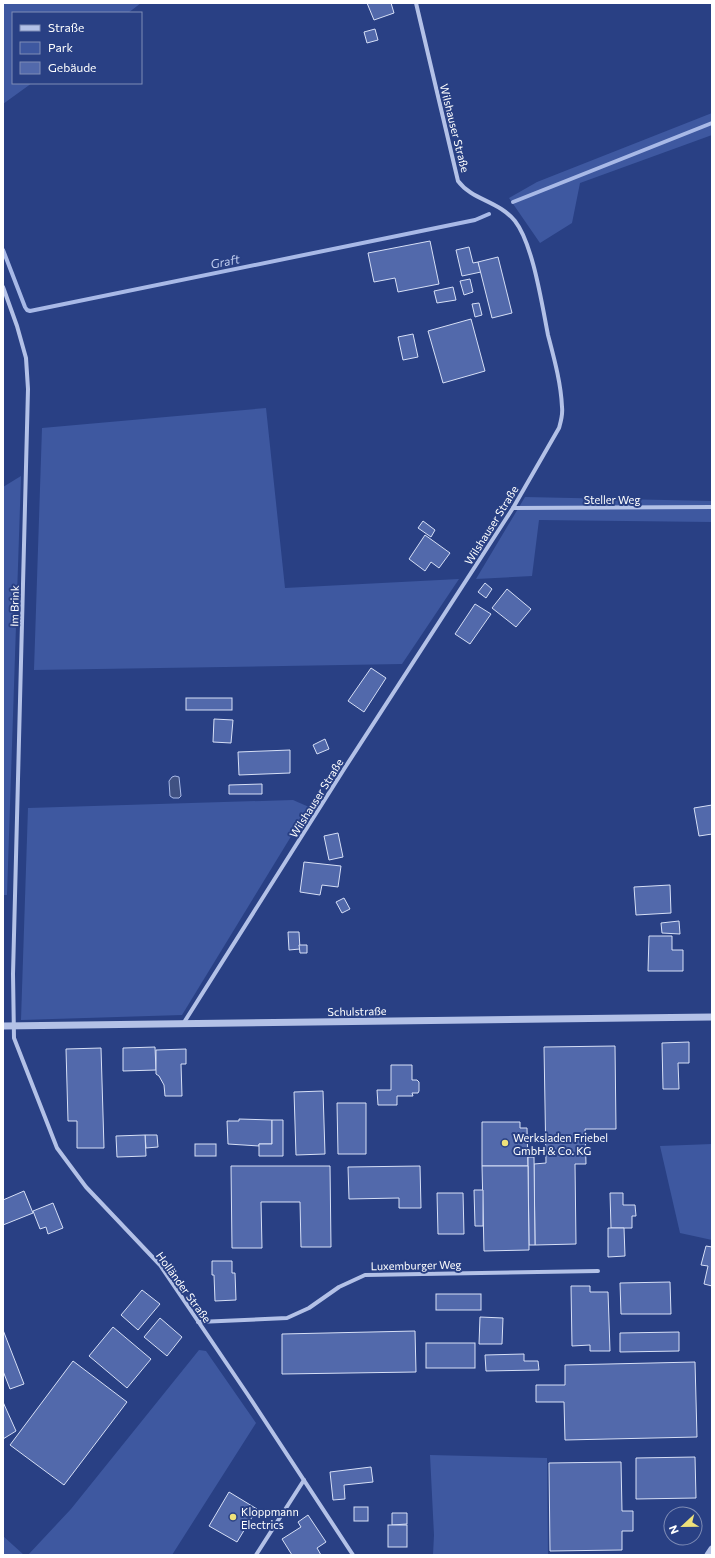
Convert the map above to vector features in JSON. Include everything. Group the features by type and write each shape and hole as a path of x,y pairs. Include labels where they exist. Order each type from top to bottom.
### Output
{"street":[{"name":"Wilshauser Straße","path":"183,1024 346,766 513,508 562,421 562,407 556,367 537,282 526,244 516,222 504,210 465,189 458,181 416,3"},
{"name":"Im Brink","path":"3,287 17,326 26,358 28,389 13,974 14,1026"},
{"name":"Steller Weg","path":"513,508 712,507"},
{"name":"Schulstraße","path":"3,1026 712,1017"},
{"name":"Holländer Straße","path":"14,1026 14,1038 57,1148 86,1187 160,1265 248,1394 353,1555"},
{"name":"Luxemburger Weg","path":"198,1322 287,1318 309,1308 339,1287 365,1275 598,1271"},
{"path":"256,1555 304,1480"},
{"path":"708,1555 712,1549"}],"green space":[{"path":"3,3 141,3 129,12 12,12 12,84 31,84 3,104"},
{"path":"712,113 712,135 580,183 572,223 540,243 509,198 537,182"},
{"path":"266,408 285,588 459,579 402,664 34,670 42,428"},
{"path":"21,476 7,895 3,895 3,487"},
{"path":"525,497 712,501 712,522 539,520 532,576 476,579"},
{"path":"293,800 309,807 182,1015 21,1020 28,808"},
{"path":"712,1144 712,1240 680,1233 660,1146"},
{"path":"199,1350 206,1351 256,1423 172,1555 28,1555 71,1509"},
{"path":"430,1455 547,1458 548,1555 433,1555 434,1535"},
{"path":"3,1536 24,1555 3,1555"}],"shaded area":[{"path":"175,776 179,777 181,796 179,798 173,798 170,796 169,781"}],"building":[{"path":"367,3 391,3 394,13 374,20"},
{"path":"375,29 378,40 367,43 364,32"},
{"path":"430,241 439,284 398,292 395,278 374,282 368,253"},
{"path":"469,247 473,263 478,262 481,272 462,276 456,250"},
{"path":"498,257 512,313 492,318 478,262"},
{"path":"470,279 473,292 464,295 460,281"},
{"path":"453,287 456,300 437,303 434,291"},
{"path":"479,303 482,315 475,317 472,304"},
{"path":"471,319 485,371 443,383 428,331"},
{"path":"413,334 418,357 403,360 398,337"},
{"path":"423,521 435,530 431,537 418,528"},
{"path":"425,535 450,553 439,568 431,562 425,571 409,559"},
{"path":"485,583 492,589 486,598 478,592"},
{"path":"507,589 531,609 516,627 492,608"},
{"path":"475,604 491,614 470,644 455,634"},
{"path":"371,668 386,678 364,712 348,701"},
{"path":"186,698 232,698 232,710 186,710"},
{"path":"214,719 233,720 231,743 213,742"},
{"path":"325,739 329,749 317,754 313,745"},
{"path":"290,750 290,773 239,775 238,752"},
{"path":"262,784 262,794 229,794 229,785"},
{"path":"712,805 712,834 699,836 694,808"},
{"path":"338,833 343,857 329,860 324,836"},
{"path":"304,862 341,866 338,887 322,885 320,895 300,892"},
{"path":"670,885 671,913 636,915 634,887"},
{"path":"344,898 350,909 342,913 336,902"},
{"path":"679,921 680,934 662,933 661,923"},
{"path":"288,932 299,932 300,949 289,950"},
{"path":"649,936 672,936 672,950 683,950 683,971 648,971"},
{"path":"299,945 307,945 307,953 300,953"},
{"path":"689,1042 689,1063 678,1063 679,1089 663,1089 662,1043"},
{"path":"615,1046 616,1129 585,1129 586,1164 575,1164 576,1244 535,1245 534,1164 546,1163 544,1047"},
{"path":"155,1047 156,1070 123,1071 123,1048"},
{"path":"101,1048 104,1148 77,1148 77,1121 68,1121 66,1049"},
{"path":"186,1049 186,1064 181,1064 182,1096 165,1096 164,1085 159,1076 156,1074 156,1050"},
{"path":"391,1065 412,1065 412,1080 417,1080 419,1082 419,1091 418,1093 412,1093 413,1096 397,1096 397,1105 378,1105 377,1090 391,1090"},
{"path":"323,1091 325,1154 296,1155 294,1092"},
{"path":"337,1103 366,1103 366,1154 338,1154"},
{"path":"239,1119 272,1120 272,1144 259,1144 259,1146 228,1144 227,1121 239,1121"},
{"path":"272,1120 283,1120 283,1156 259,1156 259,1144 272,1144"},
{"name":"Werksladen Friebel GmbH & Co. KG","path":"482,1122 520,1122 520,1128 527,1128 528,1166 482,1166"},
{"path":"145,1135 157,1135 158,1147 146,1148"},
{"path":"145,1135 146,1156 117,1157 116,1136"},
{"path":"195,1144 216,1144 216,1156 195,1156"},
{"path":"528,1157 534,1157 535,1245 529,1245"},
{"path":"231,1166 330,1166 331,1247 301,1247 300,1202 261,1202 262,1248 232,1248"},
{"path":"420,1166 421,1208 399,1208 399,1198 349,1199 348,1167"},
{"path":"482,1166 528,1166 529,1250 484,1251"},
{"path":"474,1190 483,1190 483,1226 475,1226"},
{"path":"24,1191 33,1213 3,1225 3,1200"},
{"path":"437,1193 463,1193 464,1234 438,1234"},
{"path":"610,1193 623,1193 623,1205 635,1205 636,1216 632,1216 632,1228 611,1228"},
{"path":"53,1203 63,1228 48,1234 46,1227 40,1229 33,1211"},
{"path":"608,1228 624,1228 625,1256 608,1257"},
{"path":"706,1246 712,1247 712,1286 704,1284 708,1266 701,1265"},
{"path":"212,1261 232,1261 232,1273 235,1273 236,1300 215,1301"},
{"path":"670,1282 671,1314 621,1314 620,1283"},
{"path":"571,1286 590,1286 590,1292 608,1292 610,1351 590,1351 590,1345 572,1346"},
{"path":"142,1290 160,1304 138,1330 121,1315"},
{"path":"436,1294 481,1294 481,1310 436,1310"},
{"path":"480,1317 503,1318 502,1344 479,1344"},
{"path":"160,1318 182,1337 167,1356 144,1337"},
{"path":"113,1327 151,1359 127,1388 89,1356"},
{"path":"3,1330 24,1384 10,1389 3,1371"},
{"path":"415,1331 416,1372 282,1374 282,1334"},
{"path":"679,1332 679,1351 620,1352 620,1333"},
{"path":"426,1343 475,1343 475,1368 426,1368"},
{"path":"524,1354 524,1361 538,1361 539,1370 486,1371 485,1355"},
{"path":"73,1361 127,1402 64,1485 10,1445"},
{"path":"695,1362 697,1437 565,1440 564,1402 536,1402 536,1385 565,1385 565,1365"},
{"path":"3,1402 16,1431 3,1439"},
{"path":"695,1457 696,1498 636,1499 636,1458"},
{"path":"621,1462 622,1511 633,1511 633,1531 622,1531 622,1550 550,1551 549,1463"},
{"path":"371,1467 373,1482 344,1485 345,1499 333,1500 330,1472"},
{"name":"Kloppmann Electrics","path":"229,1492 257,1509 237,1542 209,1526"},
{"path":"354,1507 368,1507 368,1521 354,1521"},
{"path":"392,1513 407,1513 407,1524 392,1525"},
{"path":"308,1515 326,1542 317,1548 321,1555 292,1555 282,1539 301,1527 298,1522"},
{"path":"388,1525 407,1525 407,1547 388,1547"}],"waterway":[{"path":"513,202 712,123"},
{"name":"Graft","path":"3,250 25,307 30,311 475,220 489,214"}],"place":[{"name":"Werksladen Friebel GmbH & Co. KG","path":"505,1143"},
{"name":"Kloppmann Electrics","path":"233,1517"}]}
